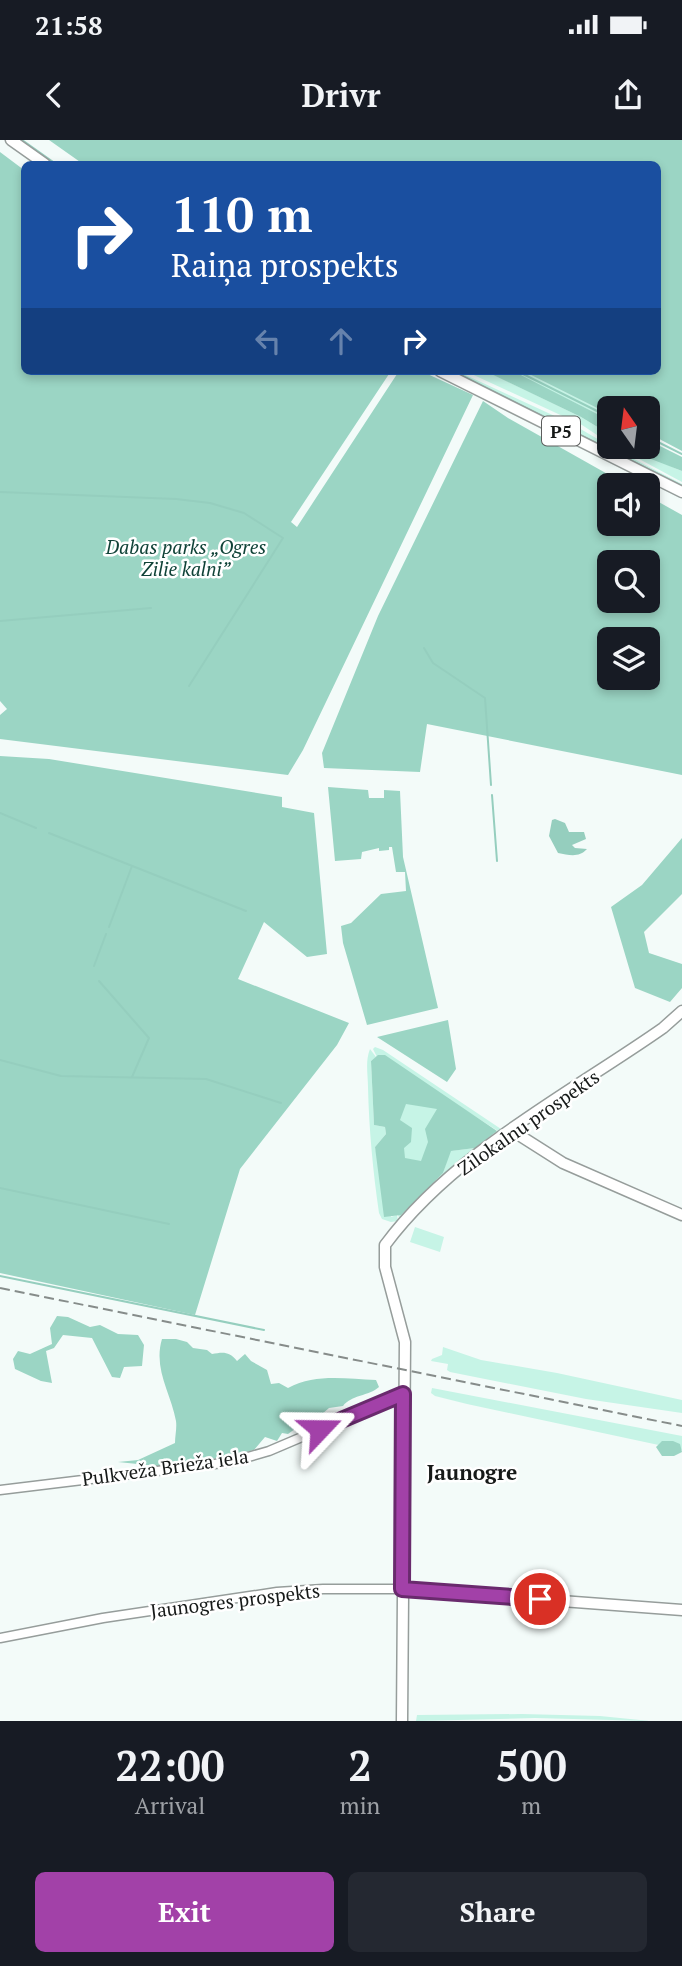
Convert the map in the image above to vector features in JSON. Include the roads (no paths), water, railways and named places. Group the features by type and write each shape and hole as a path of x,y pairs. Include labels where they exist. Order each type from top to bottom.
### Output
{"main road":[{"path":"11,140 41,161"},
{"name":"P5","path":"448,375 682,492"},
{"name":"Zilokalnu prospekts","path":"403,1394 406,1355 403,1332 385,1267 385,1245 401,1224 436,1189 511,1130 650,1037 682,1011"},
{"path":"511,1130 570,1167 682,1214"},
{"path":"402,1721 403,1394"},
{"name":"Jaunogres prospekts","path":"402,1589 682,1610"}],"street":[{"name":"Pulkveža Brieža iela","path":"0,1490 231,1462 269,1451 403,1394"},
{"name":"Jaunogres prospekts","path":"0,1637 103,1618 276,1592 402,1589"}],"waterway":[{"path":"22,140 52,161"},
{"path":"461,375 682,486"},
{"path":"525,375 597,411"},
{"path":"660,443 682,454"},
{"path":"0,492 176,499 210,503 244,513 283,538 189,686"},
{"path":"0,621 151,608"},
{"path":"424,648 433,663 485,698 491,785"},
{"path":"492,795 497,861"},
{"path":"0,813 36,828"},
{"path":"49,833 246,911"},
{"path":"109,927 132,866"},
{"path":"94,966 106,934"},
{"path":"99,981 149,1038 132,1077"},
{"path":"0,1060 61,1076 206,1079 281,1103"},
{"path":"0,1188 169,1224"},
{"path":"0,1276 264,1330"}],"railway":[{"path":"0,1288 682,1426"}],"district":[{"name":"Jaunogre","path":"472,1472"}],"park label":[{"name":"Dabas parks „Ogres Zilie kalni”","path":"186,557"}]}
